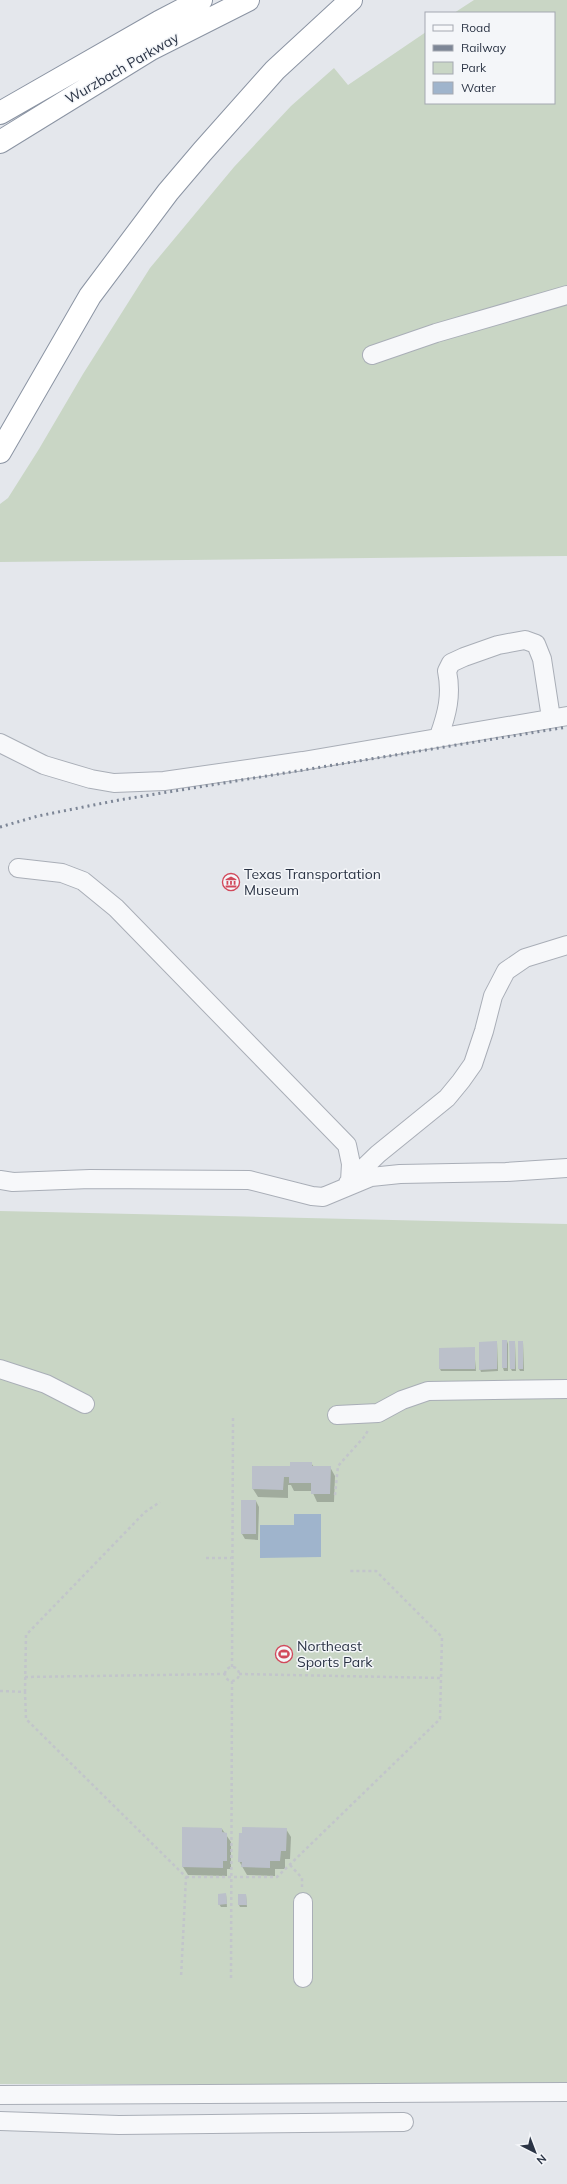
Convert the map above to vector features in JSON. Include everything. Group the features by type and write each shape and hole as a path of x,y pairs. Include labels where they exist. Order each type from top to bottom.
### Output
{"highway":[{"name":"Wurzbach Parkway","path":"0,113 159,22 201,0"},
{"name":"Wurzbach Parkway","path":"0,142 151,49 248,0"},
{"path":"0,452 90,296 168,192 275,70 352,0"}],"street":[{"path":"372,355 436,333 567,295"},
{"path":"0,743 44,765 91,780 114,784 164,781 303,761 439,736 559,717 542,659 536,644 526,640 498,645 451,663 447,671 449,684 449,706 439,736"},
{"path":"18,868 62,873 83,881 116,908 347,1145 351,1164 346,1185"},
{"path":"346,1185 378,1154 447,1098 462,1081 472,1064 484,1031 493,996 506,971 525,958 567,944"},
{"path":"0,1180 13,1182 90,1179 249,1180 312,1196 323,1197 346,1185 371,1177 400,1174 506,1172 567,1168"},
{"path":"0,1368 46,1384 86,1404"},
{"path":"337,1415 378,1413 402,1400 428,1391 567,1389"},
{"path":"303,1902 303,1978"},
{"path":"0,2095 567,2092"},
{"path":"0,2121 119,2125 404,2122"}],"path":[{"path":"335,1495 338,1466 364,1437 378,1413"},
{"path":"232,1415 232,1667"},
{"path":"160,1502 145,1512 26,1635 26,1719 186,1877 277,1877 440,1719 442,1637 376,1571 350,1571"},
{"path":"206,1558 231,1558"},
{"path":"225,1674 228,1668 232,1667"},
{"path":"232,1667 238,1670 239,1674"},
{"path":"25,1677 225,1674"},
{"path":"225,1674 226,1678 232,1681"},
{"path":"239,1674 441,1678"},
{"path":"232,1681 236,1679 239,1674"},
{"path":"231,1978 232,1681"},
{"path":"0,1691 25,1692"},
{"path":"290,1864 302,1878 303,1902"},
{"path":"181,1978 186,1877"}],"green space":[{"path":"474,0 567,0 567,556 0,562 0,504 8,498 83,374 150,268 234,167 291,106 334,68 348,85 425,33 425,104 555,104 555,12 456,12"},
{"name":"Northeast Sports Park","path":"0,1211 567,1224 567,2084 0,2084"}],"water":[{"path":"294,1514 321,1514 321,1557 260,1558 260,1525 294,1525"}],"building":[{"path":"502,1340 507,1340 507,1368 502,1368"},
{"path":"497,1341 497,1369 479,1370 479,1342"},
{"path":"509,1341 515,1341 515,1369 510,1369"},
{"path":"518,1341 523,1341 523,1369 518,1369"},
{"path":"475,1347 475,1369 439,1369 439,1348"},
{"path":"290,1462 312,1462 312,1466 331,1466 330,1494 311,1494 311,1483 289,1483 289,1477 284,1477 283,1490 252,1489 252,1466 290,1466"},
{"path":"241,1500 256,1500 256,1534 241,1534"},
{"path":"182,1827 222,1828 222,1832 227,1833 227,1861 223,1861 223,1868 182,1867"},
{"path":"242,1827 287,1828 286,1851 281,1851 280,1861 270,1861 270,1868 241,1867 242,1862 238,1862 239,1833 242,1833"},
{"path":"226,1893 227,1904 218,1905 218,1894"},
{"path":"238,1894 246,1894 247,1905 238,1905"}],"railway":[{"path":"0,827 38,816 119,800 567,727"}],"place":[{"name":"Texas Transportation Museum","path":"231,882"},
{"name":"Northeast Sports Park","path":"284,1654"}]}
